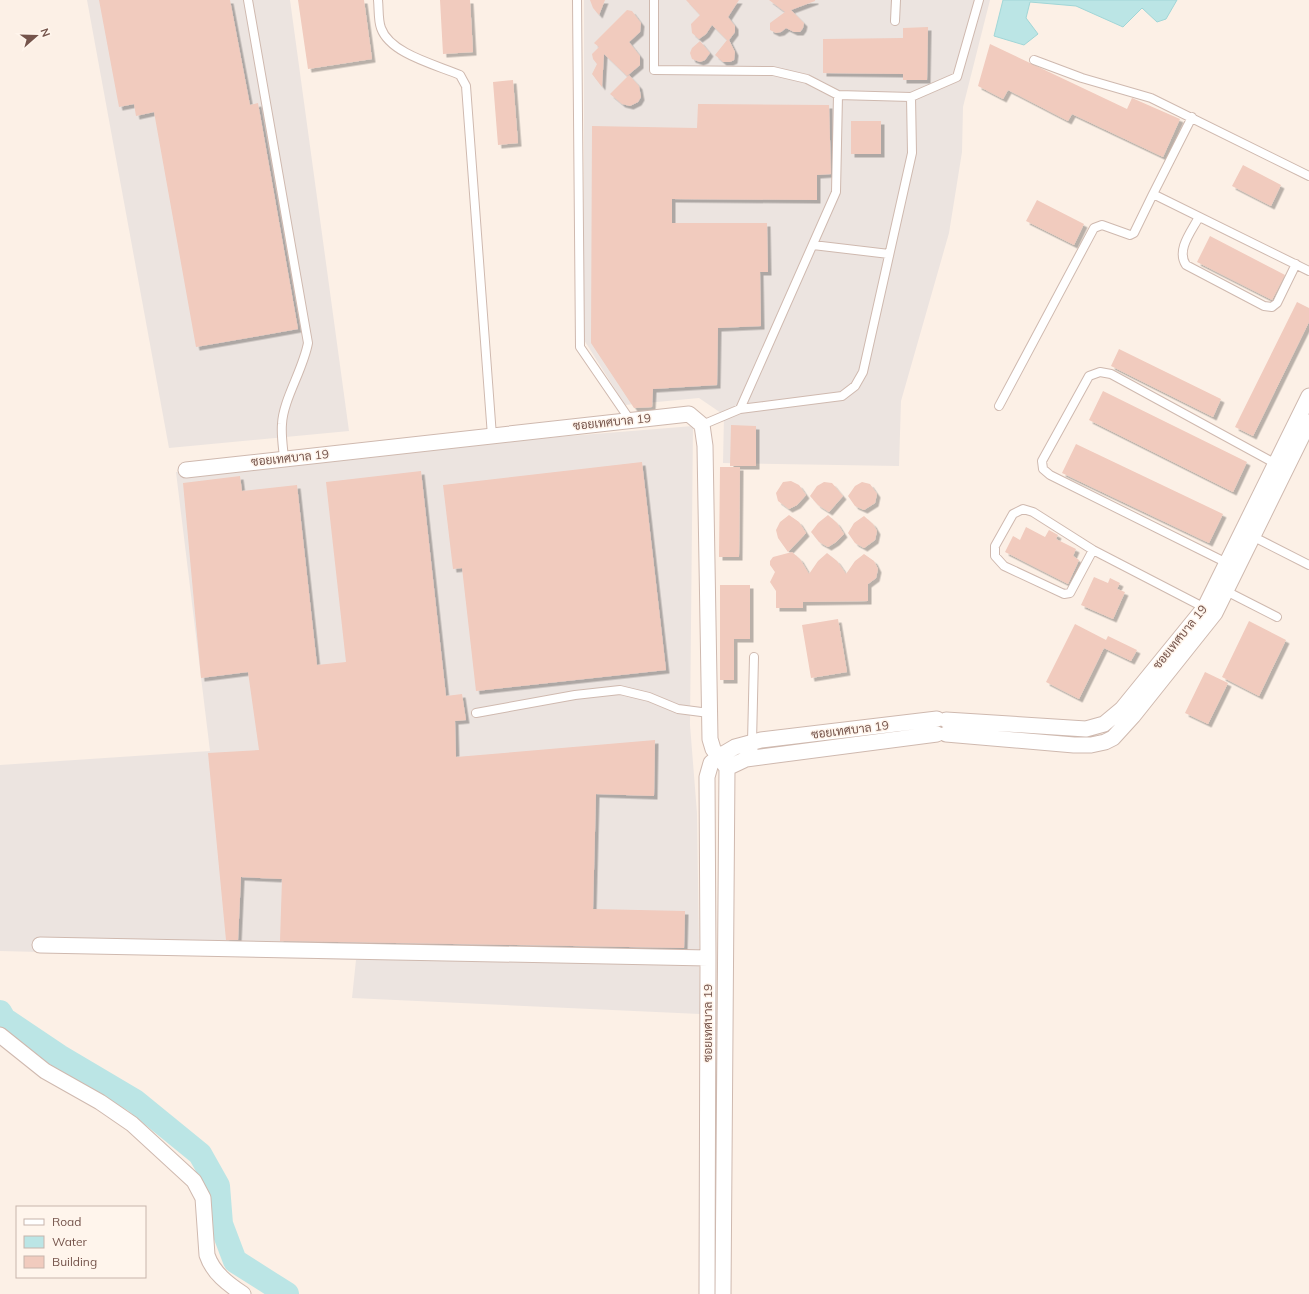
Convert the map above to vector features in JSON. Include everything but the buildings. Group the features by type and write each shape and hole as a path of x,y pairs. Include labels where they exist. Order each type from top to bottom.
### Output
{"street":[{"name":"ซอยเทศบาล 19","path":"723,762 735,747 752,742 942,727 1086,729 1104,724 1149,685 1226,591 1247,534 1276,464 1309,396"},
{"name":"ซอยเทศบาล 19","path":"186,470 689,414 702,425 705,446 710,739 723,762 723,1294"},
{"name":"ซอยเทศบาล 19","path":"1210,610 1227,563 1247,534 1309,422"},
{"name":"ซอยเทศบาล 19","path":"707,1294 708,958 706,777 711,763 755,758 942,727"},
{"path":"40,945 708,958"},
{"path":"0,1034 45,1071 122,1116 194,1181 204,1198 207,1255 210,1264 229,1284 243,1294"}],"lane":[{"path":"248,0 308,343 305,359 284,412 282,424 284,458"},
{"path":"378,0 381,28 390,43 406,53 460,75 466,86 492,436"},
{"path":"577,0 580,347 630,420"},
{"path":"654,0 654,70 773,71 807,79 838,96 911,97 957,77 979,0"},
{"path":"895,21 896,0"},
{"path":"1034,60 1082,78 1152,98 1309,176"},
{"path":"740,409 836,192 838,96"},
{"path":"702,425 740,409 842,396 855,386 863,372 912,152 911,97"},
{"path":"999,406 1094,228 1102,225 1130,235 1134,233 1192,117"},
{"path":"1153,194 1309,270"},
{"path":"1199,217 1182,250 1182,259 1186,265 1264,306 1272,307 1277,302 1296,264"},
{"path":"812,245 889,254"},
{"path":"1227,563 1050,475 1043,469 1042,461 1089,376 1100,372 1111,374 1276,464"},
{"path":"1093,550 1074,588 1070,593 1064,594 1004,566 995,556 995,546 1013,514 1023,509 1033,512 1093,550 1210,610"},
{"path":"1247,534 1309,564"},
{"path":"1226,591 1276,617"},
{"path":"754,657 752,742 755,758"},
{"path":"476,713 575,695 620,690 649,697 678,709 709,713"}],"shaded area":[{"path":"87,0 290,0 349,431 169,448"},
{"path":"584,0 990,0 963,107 962,152 949,233 901,401 899,466 723,463 724,415 699,398 625,405 584,340"},
{"path":"693,426 690,725 697,813 700,1014 352,998 356,960 0,951 0,765 210,751 176,472 421,448"}],"water":[{"path":"1003,0 1177,0 1166,19 1157,22 1142,8 1123,27 1076,6 1030,2 1026,18 1038,34 1024,45 994,36"}],"waterway":[{"path":"0,1012 4,1019 59,1056 135,1101 200,1154 218,1186 221,1224 235,1261 287,1294"}]}
